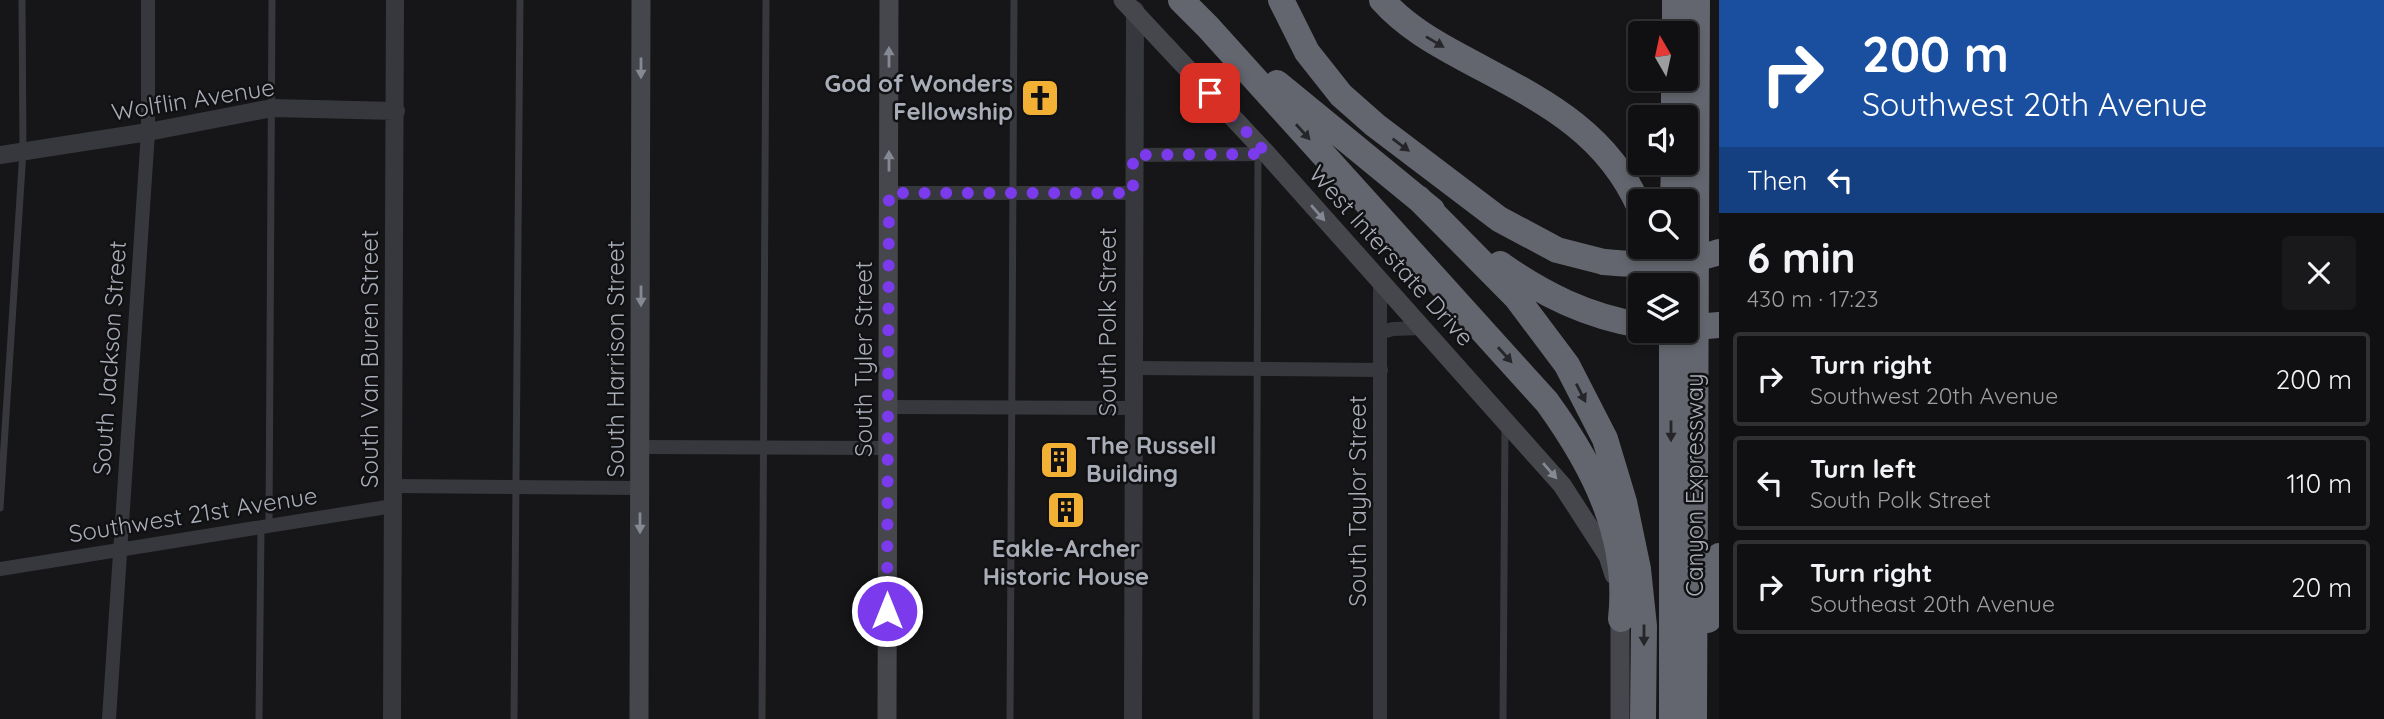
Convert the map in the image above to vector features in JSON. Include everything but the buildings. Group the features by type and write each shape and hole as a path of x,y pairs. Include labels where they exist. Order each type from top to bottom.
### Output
{"highway":[{"path":"1181,0 1547,401 1568,430 1600,489 1613,528 1622,562 1624,590 1621,619"},
{"path":"1281,0 1307,52 1341,95 1375,125 1499,219 1558,250 1604,262 1644,265 1687,260 1719,252"},
{"path":"1382,0 1412,28 1546,103 1590,136 1630,189"},
{"path":"1675,0 1675,21"},
{"name":"Canyon Expressway","path":"1694,719 1697,0"},
{"path":"1208,27 1472,244 1525,281 1568,305 1628,322"},
{"path":"1418,198 1516,297 1567,365 1605,439 1625,502 1638,569 1644,626 1643,719"},
{"path":"1698,327 1719,325"},
{"name":"Canyon Expressway","path":"1670,343 1672,719"},
{"path":"1694,719 1719,556"}],"main road":[{"name":"South Harrison Street","path":"639,719 641,0"},
{"name":"South Tyler Street","path":"887,719 889,0"},
{"name":"West Interstate Drive","path":"1129,5 1562,485 1608,556 1617,585 1621,619 1620,719"}],"street":[{"name":"South Jackson Street","path":"110,719 148,132 148,0"},
{"name":"South Van Buren Street","path":"392,719 395,0"},
{"name":"South Polk Street","path":"1129,5 1133,155 1133,719"},
{"name":"Wolflin Avenue","path":"0,155 148,132 272,108 396,111"},
{"path":"1133,155 1263,154"},
{"path":"889,193 1133,193"},
{"name":"South Taylor Street","path":"1380,283 1380,719"},
{"path":"1382,332 1393,328 1423,328"},
{"path":"1133,368 1381,370"},
{"path":"888,407 1133,408"},
{"path":"640,447 887,449"},
{"path":"394,486 640,488"},
{"name":"Southwest 21st Avenue","path":"0,569 393,506"}],"lane":[{"path":"0,508 23,151 22,0"},
{"path":"259,719 265,526 272,0"},
{"path":"514,719 520,0"},
{"path":"762,719 766,0"},
{"path":"1010,719 1014,0"},
{"path":"1256,719 1256,369 1263,154"},
{"path":"1503,719 1505,420"}],"place":[{"name":"God of Wonders Fellowship","path":"1040,98"},
{"name":"The Russell Building","path":"1059,460"},
{"name":"Eakle-Archer Historic House","path":"1066,510"}],"route":[{"path":"887,611 889,193 1133,193 1133,155 1267,154 1210,93"}]}
